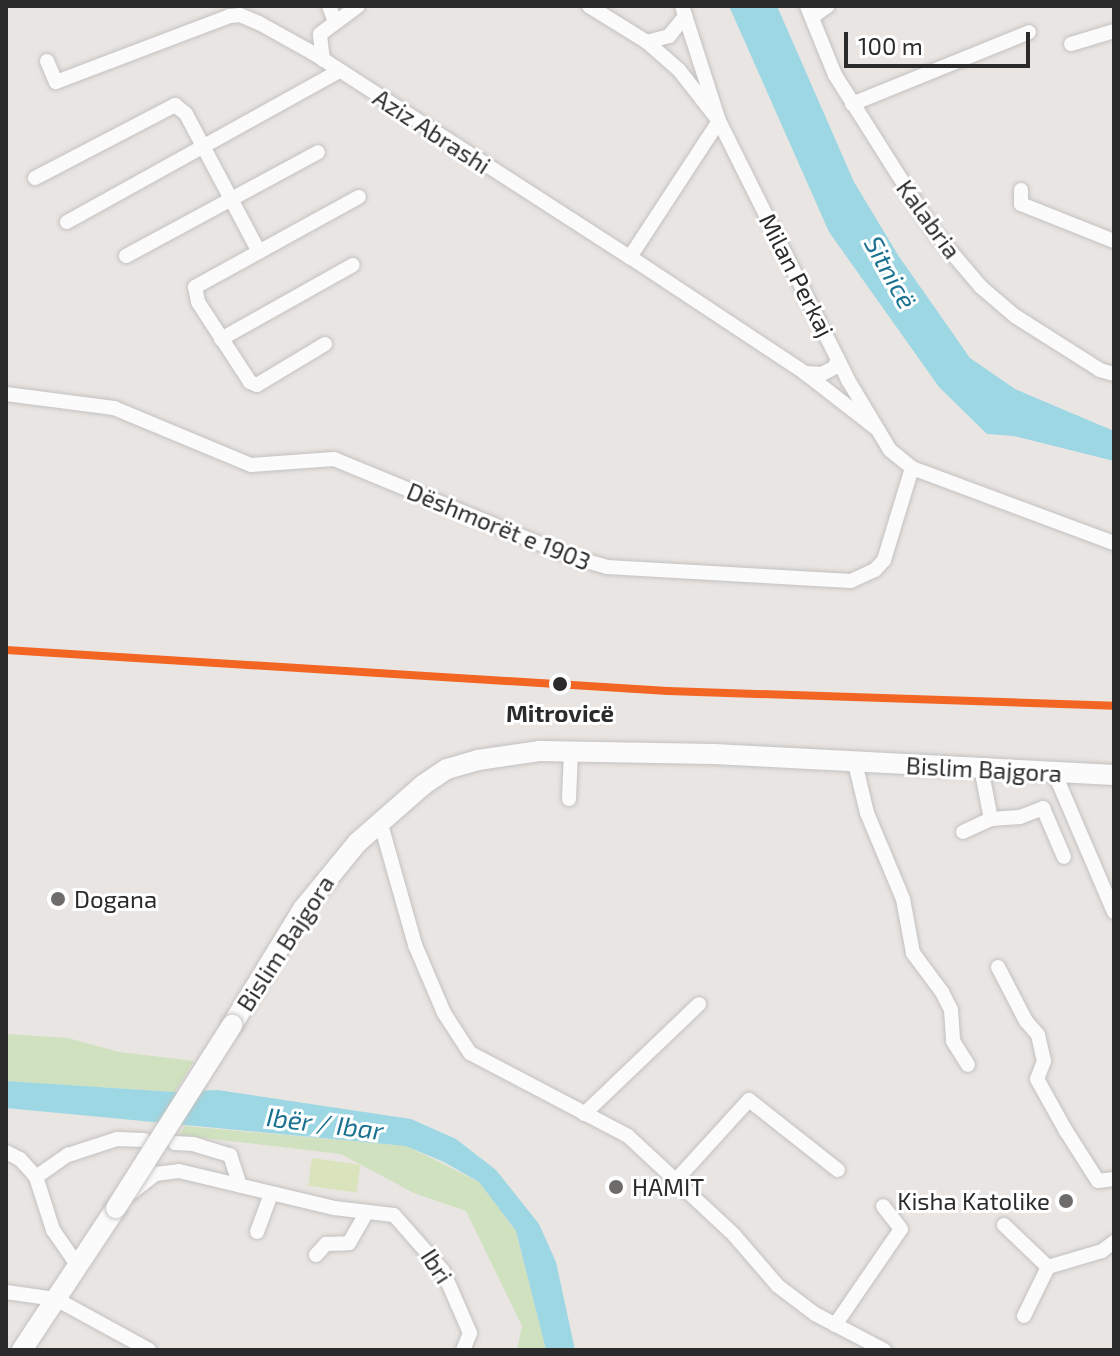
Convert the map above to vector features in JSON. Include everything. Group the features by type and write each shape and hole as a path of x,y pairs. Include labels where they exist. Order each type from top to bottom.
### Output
{"main road":[{"name":"Bislim Bajgora","path":"22,1350 116,1208 303,909 335,868 380,821 447,769 507,753 571,751 1114,775"}],"street":[{"path":"329,6 335,22"},
{"path":"323,60 320,34 358,6"},
{"name":"Milan Perkaj","path":"589,6 647,42 679,70 719,121"},
{"path":"810,11 828,6"},
{"name":"Milan Perkaj","path":"647,42 669,36 684,11"},
{"name":"Milan Perkaj","path":"684,11 719,121 876,428"},
{"name":"Kalabria","path":"810,11 835,75 852,104 919,210 981,287 1028,325 1100,370 1114,374"},
{"name":"Aziz Abrashi","path":"47,61 56,82 240,15 323,60 805,373 876,428 898,460 912,468"},
{"path":"1071,44 1114,31"},
{"path":"852,104 1029,32"},
{"path":"67,222 339,71"},
{"path":"35,178 170,105 186,114 259,252"},
{"path":"630,257 719,121"},
{"path":"126,256 318,152"},
{"path":"1021,190 1021,204 1114,241"},
{"path":"325,344 257,385 245,376 221,339 198,302 195,287 359,197"},
{"path":"221,339 353,265"},
{"path":"805,373 822,374 835,367 838,358"},
{"name":"Dëshmorët e 1903","path":"6,394 114,408 258,467 334,459 569,556 607,567 851,581 875,570 884,560 912,468"},
{"path":"912,468 1114,543"},
{"path":"569,799 571,751"},
{"path":"855,763 867,813 903,899 913,953 942,992 951,1010 953,1041 968,1065"},
{"path":"981,768 991,819"},
{"path":"1054,772 1114,912"},
{"path":"963,832 991,819 1020,817 1043,808 1064,857"},
{"path":"380,821 415,945 458,1040 484,1063 628,1136 734,1235 778,1286 835,1325 884,1350"},
{"path":"998,967 1026,1021 1038,1035 1044,1061 1037,1079 1098,1181 1114,1179"},
{"path":"584,1114 699,1004"},
{"path":"677,1179 749,1100 838,1170"},
{"path":"36,1177 68,1155 117,1139 144,1140"},
{"path":"175,1143 193,1144 230,1155 240,1185"},
{"path":"6,1152 20,1159 36,1177 53,1230 78,1266"},
{"name":"Ibri","path":"116,1208 145,1181 165,1172 394,1215 443,1271 467,1320 470,1333 463,1350"},
{"path":"257,1232 271,1194"},
{"path":"835,1325 901,1229 883,1206"},
{"path":"316,1255 326,1244 349,1243 367,1212"},
{"path":"1004,1225 1048,1267"},
{"path":"1024,1316 1048,1267 1102,1251 1114,1242"},
{"path":"6,1292 56,1299 149,1350"}],"green space":[{"path":"6,1034 68,1038 119,1052 194,1061 175,1092 6,1081"},
{"path":"185,1126 407,1146 479,1182 516,1231 546,1350 517,1350 522,1326 466,1211 414,1193 341,1154 179,1135"},
{"path":"312,1158 361,1165 357,1193 308,1186"}],"water":[{"name":"Sitnicë","path":"729,6 777,6 854,182 898,255 970,358 1015,389 1114,431 1114,461 1014,436 987,434 939,387 829,232"},
{"name":"Ibër / Ibar","path":"6,1081 175,1092 218,1090 411,1119 456,1139 496,1170 539,1224 556,1262 575,1350 546,1350 516,1231 479,1182 444,1162 406,1146 6,1108"}],"transit line":[{"path":"6,650 668,691 1114,706"}],"place":[{"name":"Mitrovicë","path":"560,684"},
{"name":"Dogana","path":"58,899"},
{"name":"HAMIT","path":"616,1187"},
{"name":"Kisha Katolike","path":"1066,1201"}]}
